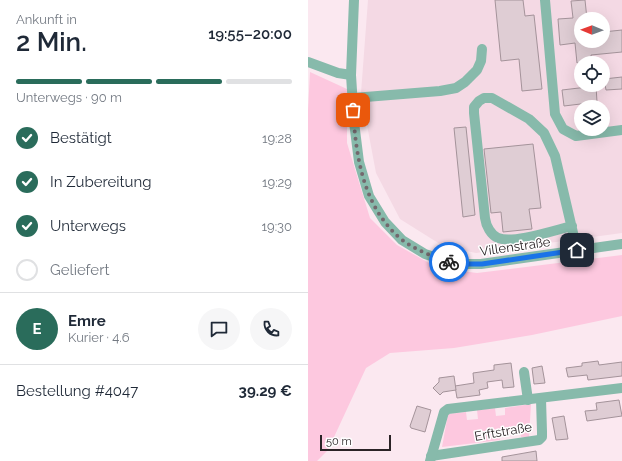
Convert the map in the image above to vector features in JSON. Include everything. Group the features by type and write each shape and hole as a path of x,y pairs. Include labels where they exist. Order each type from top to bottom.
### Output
{"street":[{"name":"Villenstraße","path":"354,0 351,75 359,162 369,196 385,222 402,240 425,254 455,264 482,264 622,244"},
{"path":"545,0 555,114 563,129 576,136 622,130"},
{"path":"352,98 440,91 456,88 466,82 477,70 481,61 482,49"},
{"path":"308,62 338,73 351,75"},
{"path":"572,226 516,239 499,238 494,236 490,231 486,225 485,218 474,113 474,107 478,101 484,98 492,98 529,119 544,133 555,156 572,226 577,250"},
{"name":"Erftstraße","path":"524,372 528,400"},
{"name":"Erftstraße","path":"541,399 542,437 538,440 430,458 444,412 448,409 541,399 622,388"}],"shaded area":[{"path":"368,0 622,0 622,233 476,253 443,246 400,219 376,173 361,93"},
{"path":"310,72 347,89 347,143 370,218 397,245 438,268 477,273 622,255 622,316 532,335 454,348 390,353 366,368 328,450 317,461 308,461 308,110"},
{"path":"531,404 529,437 521,437 519,429 499,434 500,440 442,447 448,414 466,412 467,420 478,419 477,410 495,408 496,416 505,415 505,408"}],"building":[{"path":"495,0 523,0 525,16 534,15 542,89 522,91 519,59 501,61"},
{"path":"585,0 586,12 574,12 574,43 560,45 558,19 573,18 571,1"},
{"path":"622,30 622,52 591,56 576,56 576,48 610,48 610,31"},
{"path":"622,77 622,89 610,90 610,78"},
{"path":"574,89 574,92 596,92 597,100 574,100 574,105 564,106 562,90"},
{"path":"466,127 475,215 463,217 454,128"},
{"path":"533,144 541,208 529,209 532,229 503,232 501,212 491,213 484,149"},
{"path":"598,361 599,365 622,362 622,376 588,380 587,375 568,377 566,368 582,366 582,363"},
{"path":"511,363 514,387 503,388 502,380 487,382 488,388 479,390 480,395 457,398 455,386 474,383 473,373 494,370 494,365"},
{"path":"542,366 545,383 534,384 532,368"},
{"path":"454,376 456,390 443,392 440,395 433,388 439,382 439,378"},
{"path":"619,400 622,416 587,421 585,411 597,410 596,403"},
{"path":"417,406 431,410 425,432 411,428 410,426"},
{"path":"564,416 568,439 556,440 552,418"},
{"path":"536,451 537,461 502,461 502,457"}],"way so far":[{"path":"353,110 359,162 369,196 385,222 402,240 425,254 449,262"}],"route":[{"path":"449,262 455,264 482,264 577,250"}]}
